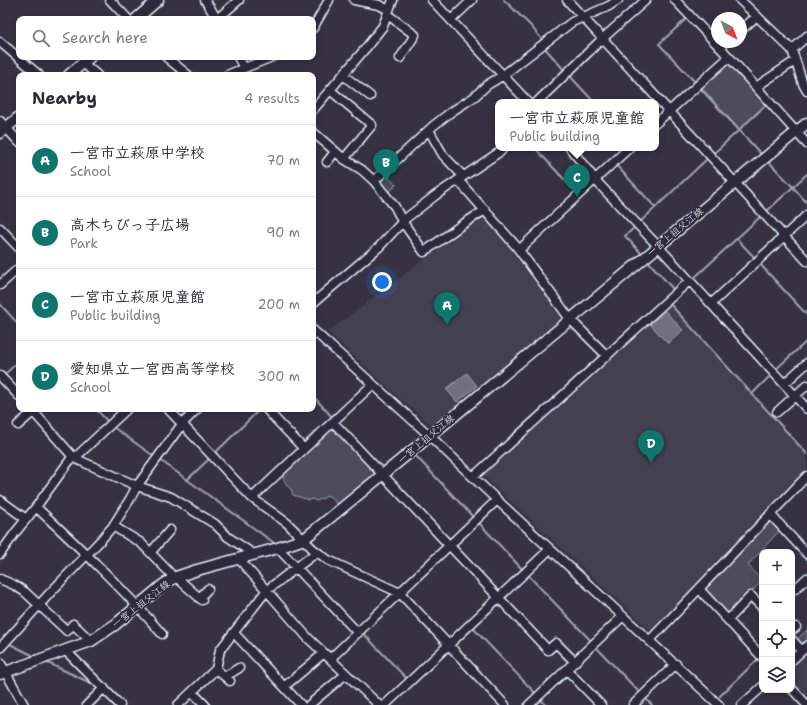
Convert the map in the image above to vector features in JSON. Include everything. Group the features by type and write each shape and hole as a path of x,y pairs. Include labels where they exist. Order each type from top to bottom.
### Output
{"main road":[{"path":"139,16 158,0"},
{"path":"73,72 87,60"},
{"path":"2,127 16,119"},
{"name":"一宮上祖父江線","path":"3,673 91,641 116,624 138,605 175,578 304,539 807,123"}],"street":[{"path":"110,0 125,16"},
{"path":"205,0 215,16"},
{"path":"220,16 239,0"},
{"path":"316,23 329,0"},
{"path":"354,0 379,5 414,35 400,58"},
{"path":"316,106 383,26 393,0"},
{"path":"432,0 525,99"},
{"path":"451,20 472,0"},
{"path":"566,0 657,99"},
{"path":"374,181 428,130 451,112 474,97 487,85 502,76 572,22 609,6 618,0"},
{"path":"540,99 602,39 646,0"},
{"path":"675,0 711,34"},
{"path":"740,0 792,50 803,84 807,91"},
{"path":"747,25 757,16"},
{"path":"792,50 807,36"},
{"path":"0,42 16,56"},
{"path":"723,48 729,57 807,144"},
{"path":"659,120 729,57"},
{"path":"21,60 35,72"},
{"path":"87,60 96,72"},
{"path":"170,60 184,72"},
{"path":"240,60 244,68"},
{"path":"234,72 264,60"},
{"path":"756,87 795,61"},
{"path":"343,75 370,96"},
{"path":"330,90 372,125 344,159"},
{"path":"659,101 807,261"},
{"path":"2,127 16,139"},
{"path":"428,130 443,155 460,178 519,250 570,319 607,356"},
{"path":"316,135 335,152 362,170 374,181 394,207 424,252 485,210"},
{"path":"316,300 379,246 402,221 460,178 501,151"},
{"path":"573,151 596,179 807,409"},
{"path":"519,250 626,151"},
{"path":"327,162 335,152"},
{"path":"710,304 807,215"},
{"path":"0,228 16,245"},
{"path":"0,285 16,271"},
{"path":"473,477 689,281"},
{"path":"316,333 430,436 497,500 720,705"},
{"path":"784,384 807,363"},
{"path":"0,376 16,393"},
{"path":"252,498 372,385"},
{"path":"777,412 807,385"},
{"path":"18,425 30,412"},
{"path":"34,412 74,458 137,486 171,497 215,524 228,537 254,554"},
{"path":"0,554 70,460 78,455 124,412"},
{"path":"171,412 252,498 287,523 313,549 328,560 400,593 505,705"},
{"path":"0,648 39,605 88,555 112,526 137,486 182,424 194,412"},
{"path":"269,412 304,449"},
{"path":"333,422 548,650 556,643 575,662"},
{"path":"650,640 807,476"},
{"path":"0,500 26,519"},
{"path":"285,686 358,633 497,500"},
{"path":"36,507 88,555 138,605 162,634"},
{"path":"770,514 807,554"},
{"path":"112,526 141,543 175,578 201,599 208,589"},
{"path":"151,552 170,530"},
{"path":"278,548 358,633"},
{"path":"385,705 550,549"},
{"path":"178,705 216,669 220,650 267,590 318,552"},
{"path":"239,559 308,638 379,705"},
{"path":"796,589 807,578"},
{"path":"0,580 14,585 26,592 67,631 73,624 91,641"},
{"path":"699,589 759,654"},
{"path":"728,620 751,596 759,604"},
{"path":"529,705 623,616"},
{"path":"234,633 285,686 301,705"},
{"path":"795,642 804,648 795,657"},
{"path":"65,650 120,705"},
{"path":"0,662 3,673 22,704"},
{"path":"633,705 676,664"},
{"path":"216,669 228,679 239,668"},
{"path":"567,670 601,705"},
{"path":"309,705 346,674"},
{"path":"87,705 104,688"},
{"path":"742,705 759,690"},
{"path":"192,692 205,705"},
{"path":"795,692 807,705"}],"shaded area":[{"path":"725,63 729,63 766,104 739,129 701,87"},
{"path":"386,174 396,185 387,194 379,184 379,180"},
{"path":"484,214 529,268 566,318 434,427 399,398 328,332"},
{"path":"668,304 807,455 807,471 654,634 482,475"},
{"path":"336,427 381,471 341,504 337,505 333,499 327,495 316,501 293,495 291,489 285,482 283,471 329,429"},
{"path":"770,520 780,530 763,549 759,549 759,553 748,565 759,578 759,584 728,616 704,589"},
{"path":"807,630 807,645 802,649 795,641"},
{"path":"807,649 807,694 803,698 795,690 795,659"}],"water":[{"path":"665,311 683,330 668,344 650,324"},
{"path":"467,373 477,386 457,402 446,389"}],"waterway":[{"path":"504,0 531,26 543,41"},
{"path":"633,6 640,0"},
{"path":"686,19 659,44 696,83"},
{"path":"544,47 565,71"},
{"path":"569,75 591,99"},
{"path":"700,88 761,154"},
{"path":"712,155 767,104"},
{"path":"538,151 576,192"},
{"path":"639,223 708,158"},
{"path":"766,212 793,187 768,161"},
{"path":"616,165 655,207"},
{"path":"807,174 793,187 807,203"},
{"path":"691,281 761,216"},
{"path":"635,227 625,236 641,253"},
{"path":"737,239 756,259"},
{"path":"647,260 674,290"},
{"path":"759,263 807,315"},
{"path":"669,303 807,454"},
{"path":"0,304 16,322"},
{"path":"775,370 807,341"},
{"path":"4,375 16,364"},
{"path":"752,394 772,374"},
{"path":"316,399 333,418"},
{"path":"99,412 109,423"},
{"path":"214,454 257,412"},
{"path":"113,427 155,457"},
{"path":"414,454 474,518"},
{"path":"187,480 211,457"},
{"path":"160,460 277,545"},
{"path":"478,522 523,570"},
{"path":"528,575 592,642"},
{"path":"461,639 473,628 537,695"},
{"path":"363,633 407,679 408,678"},
{"path":"8,643 36,657"},
{"path":"595,646 641,694"},
{"path":"720,696 759,658"},
{"path":"46,662 95,685"},
{"path":"644,697 652,705"},
{"path":"540,699 546,705"},
{"path":"110,700 114,705"}],"place":[{"name":"高木ちびっ子広場","path":"386,182"},
{"name":"一宮市立萩原児童館","path":"577,197"},
{"name":"一宮市立萩原中学校","path":"447,325"},
{"name":"愛知県立一宮西高等学校","path":"651,463"}]}
